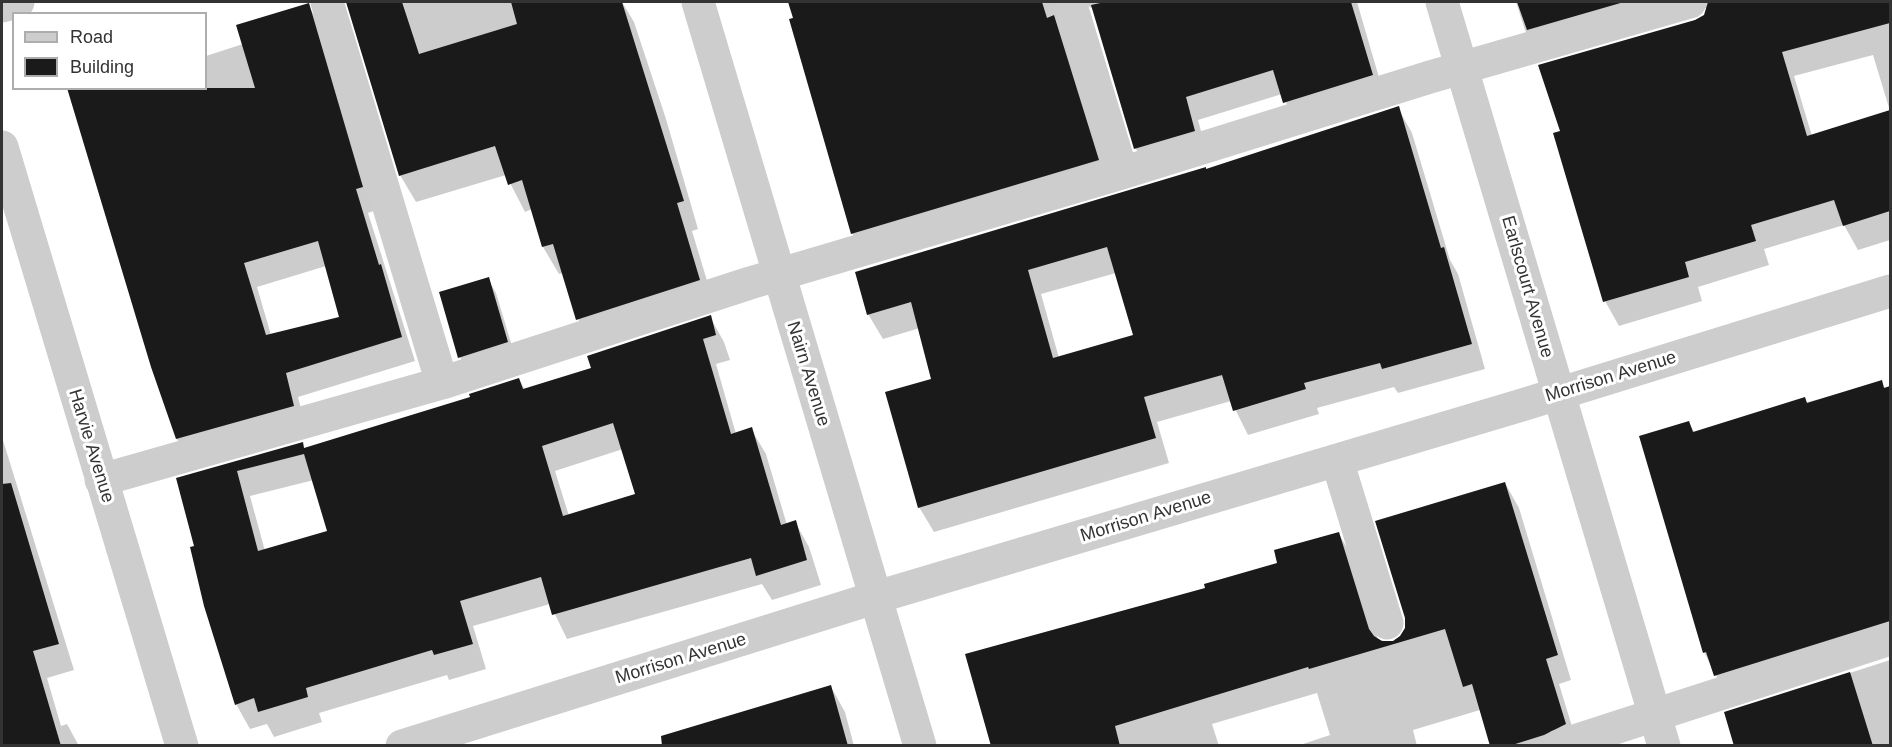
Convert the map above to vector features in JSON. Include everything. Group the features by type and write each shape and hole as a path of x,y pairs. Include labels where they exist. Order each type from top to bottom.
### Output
{"street":[{"path":"2,6 18,2"},
{"path":"327,2 442,383"},
{"name":"Nairn Avenue","path":"698,2 920,746"},
{"path":"1070,2 1122,173"},
{"name":"Earlscourt Avenue","path":"1442,2 1659,730"},
{"path":"101,480 442,383 778,275 1122,173 1462,68 1690,2"},
{"name":"Harvie Avenue","path":"2,147 182,746"},
{"name":"Morrison Avenue","path":"402,746 877,597 1337,460 1890,291"},
{"path":"1337,460 1387,623"},
{"path":"1559,746 1659,730 1890,639"}],"building":[{"path":"346,2 402,2 419,54 517,24 511,2 622,2 684,201 677,203 700,280 576,320 553,244 542,247 522,180 508,185 495,146 399,176"},
{"path":"788,2 1042,2 1047,18 1054,15 1099,160 851,234 789,19 793,18"},
{"path":"1105,2 1351,2 1373,75 1283,103 1273,70 1186,97 1195,131 1134,149 1091,5"},
{"path":"1517,2 1624,2 1527,30"},
{"path":"1708,2 1890,2 1890,23 1782,52 1807,136 1890,110 1890,211 1843,226 1834,200 1751,225 1756,241 1685,262 1689,277 1603,302 1553,133 1560,131 1538,65 1695,20 1704,15"},
{"path":"309,3 363,187 356,189 402,337 286,373 294,406 176,439 151,367 68,90 255,88 236,25","holes":["318,241 339,317 266,335 244,263"]},
{"path":"1399,106 1472,344 1382,369 1380,363 1304,383 1306,389 1233,411 1222,375 1144,397 1156,438 918,508 885,392 931,379 911,302 867,315 855,272 1206,167 1206,169","holes":["1107,247 1133,335 1053,358 1028,270"]},
{"path":"489,277 508,342 458,358 439,292"},
{"path":"711,315 716,335 703,339 731,434 752,427 781,525 796,520 807,560 756,576 751,558 552,615 541,577 460,601 473,644 434,655 432,650 306,688 308,697 258,712 254,698 235,705 204,606 190,547 194,546 176,478 303,442 304,448 470,397 469,394 519,378 523,389 591,368 587,356","holes":["613,423 635,494 563,516 542,446","304,454 327,531 258,551 237,471"]},
{"path":"1882,380 1884,388 1890,386 1890,621 1714,676 1706,652 1703,653 1639,436 1689,421 1693,432 1805,397 1807,403"},
{"path":"1505,482 1558,655 1546,659 1566,724 1544,735 1509,746 1490,746 1472,684 1463,687 1445,629 1309,669 1308,667 1115,726 1120,746 991,746 965,654 1205,588 1204,584 1277,563 1274,550 1339,532 1369,629 1382,641 1393,641 1405,628 1405,618 1375,521"},
{"path":"11,483 59,644 33,651 61,746 2,746 2,484"},
{"path":"1850,672 1873,746 1734,746 1724,712"},
{"path":"831,685 848,746 662,746 661,736"}]}
